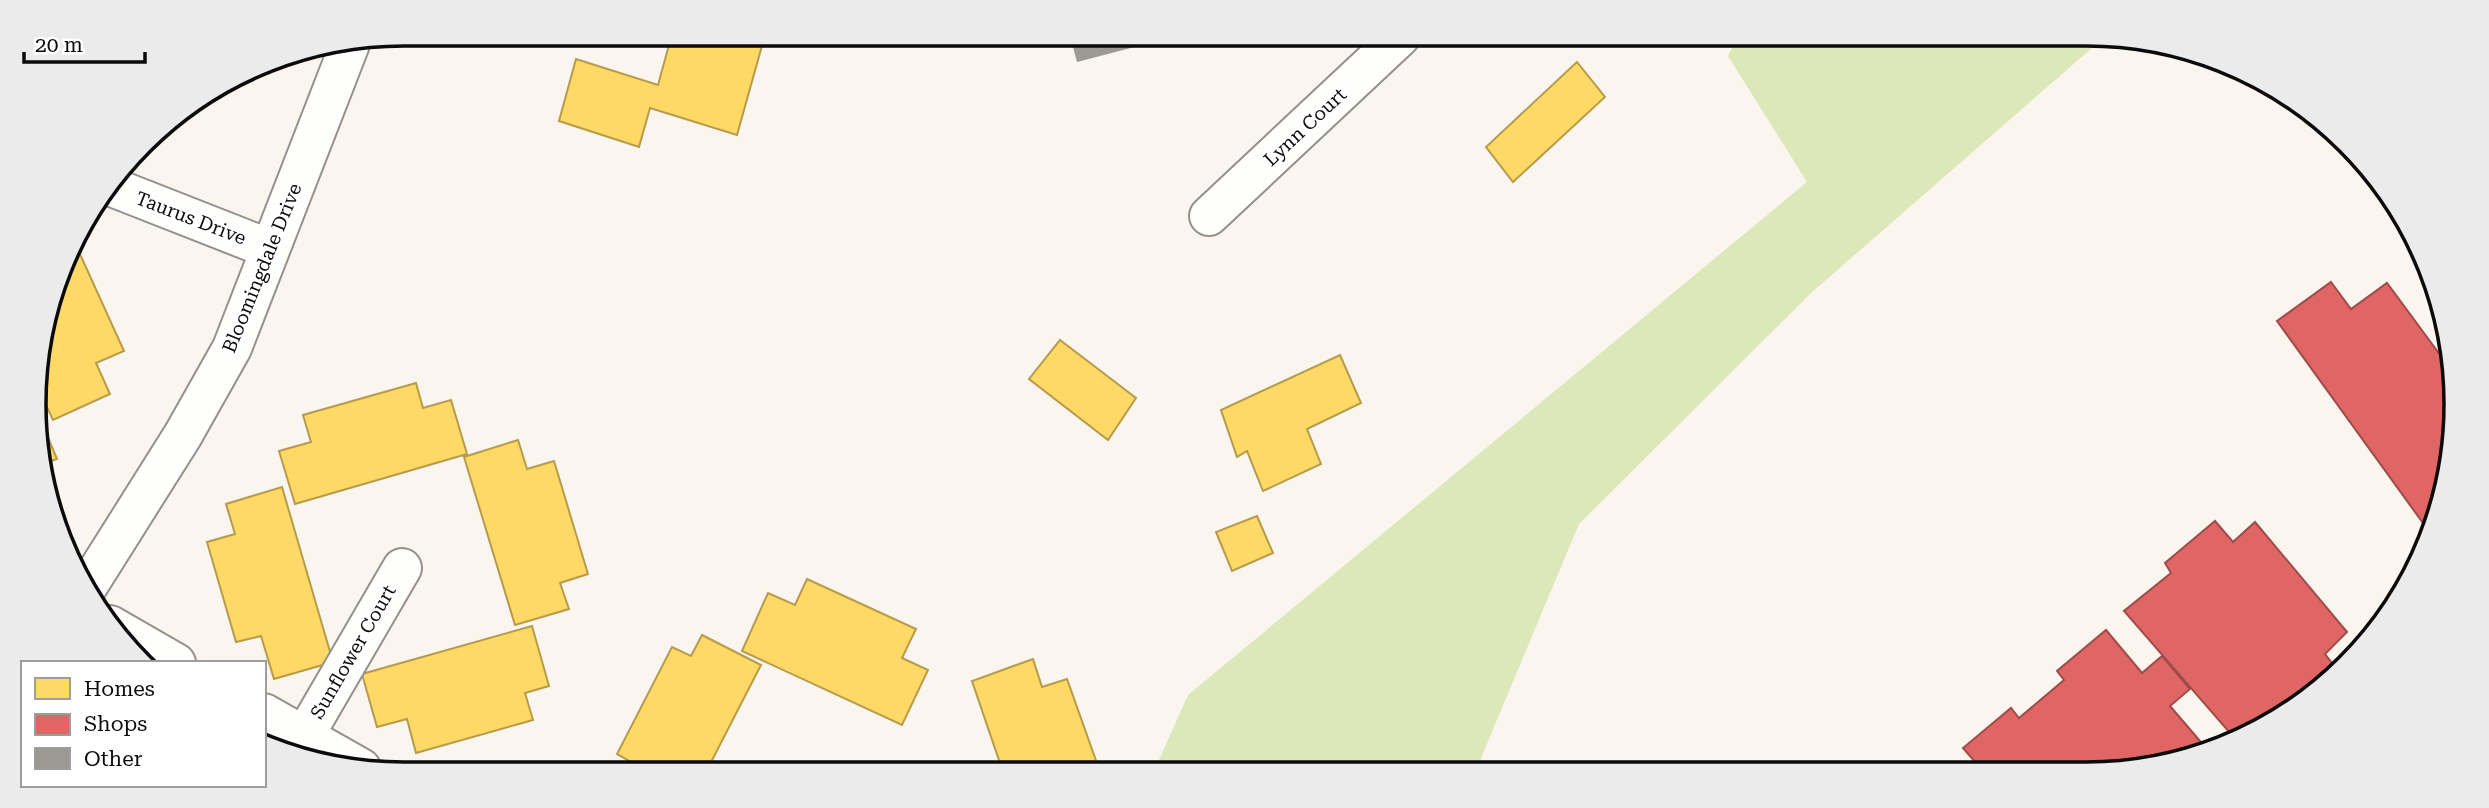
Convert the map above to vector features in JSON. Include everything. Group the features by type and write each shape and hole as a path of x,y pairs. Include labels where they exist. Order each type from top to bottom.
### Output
{"street":[{"name":"Lynn Court","path":"1209,216 1390,46"},
{"name":"Bloomingdale Drive","path":"92,580 183,435 232,348 349,50"},
{"name":"Taurus Drive","path":"118,189 270,249"},
{"name":"Sunflower Court","path":"299,744 402,568"},
{"path":"132,638 173,661"},
{"path":"266,715 299,744 322,753"}],"green space":[{"path":"1733,46 2094,46 1811,293 1579,524 1479,762 1158,762 1188,695 1807,182 1728,56"}],"building: Homes":[{"path":"669,46 762,46 737,135 650,108 639,147 559,121 576,59 658,85"},
{"path":"1577,62 1605,97 1513,182 1486,147"},
{"path":"79,252 124,351 96,363 110,394 53,420 46,405 52,334"},
{"path":"1060,340 1136,398 1108,440 1029,379"},
{"path":"1340,355 1361,403 1307,429 1321,464 1263,491 1247,451 1237,457 1221,410"},
{"path":"416,383 423,408 451,400 467,454 295,504 279,451 311,442 303,415"},
{"path":"47,435 57,459 50,461"},
{"path":"518,440 527,469 554,461 588,574 560,583 569,609 515,625 464,457"},
{"path":"282,487 333,662 274,679 261,636 236,642 207,542 235,534 226,504"},
{"path":"1257,516 1273,553 1232,571 1216,532"},
{"path":"807,579 916,629 902,658 928,670 902,725 742,651 768,593 795,605"},
{"path":"532,626 549,686 525,693 533,720 416,753 407,719 377,727 362,674"},
{"path":"702,635 761,665 711,762 631,762 617,754 672,647 691,656"},
{"path":"1033,659 1042,687 1067,679 1097,762 1000,762 972,681"}],"building: Shops":[{"path":"2331,282 2351,309 2387,283 2440,354 2443,381 2443,427 2437,474 2423,523 2277,321"},
{"path":"2215,521 2233,542 2255,522 2347,632 2325,654 2332,663 2284,702 2229,732 2124,611 2171,573 2165,563"},
{"path":"2106,630 2142,673 2162,656 2190,689 2170,706 2201,743 2155,756 2108,762 1975,762 1963,748 2011,708 2019,718 2064,680 2057,671"}],"building: Other":[{"path":"1073,46 1138,46 1077,62"}]}
